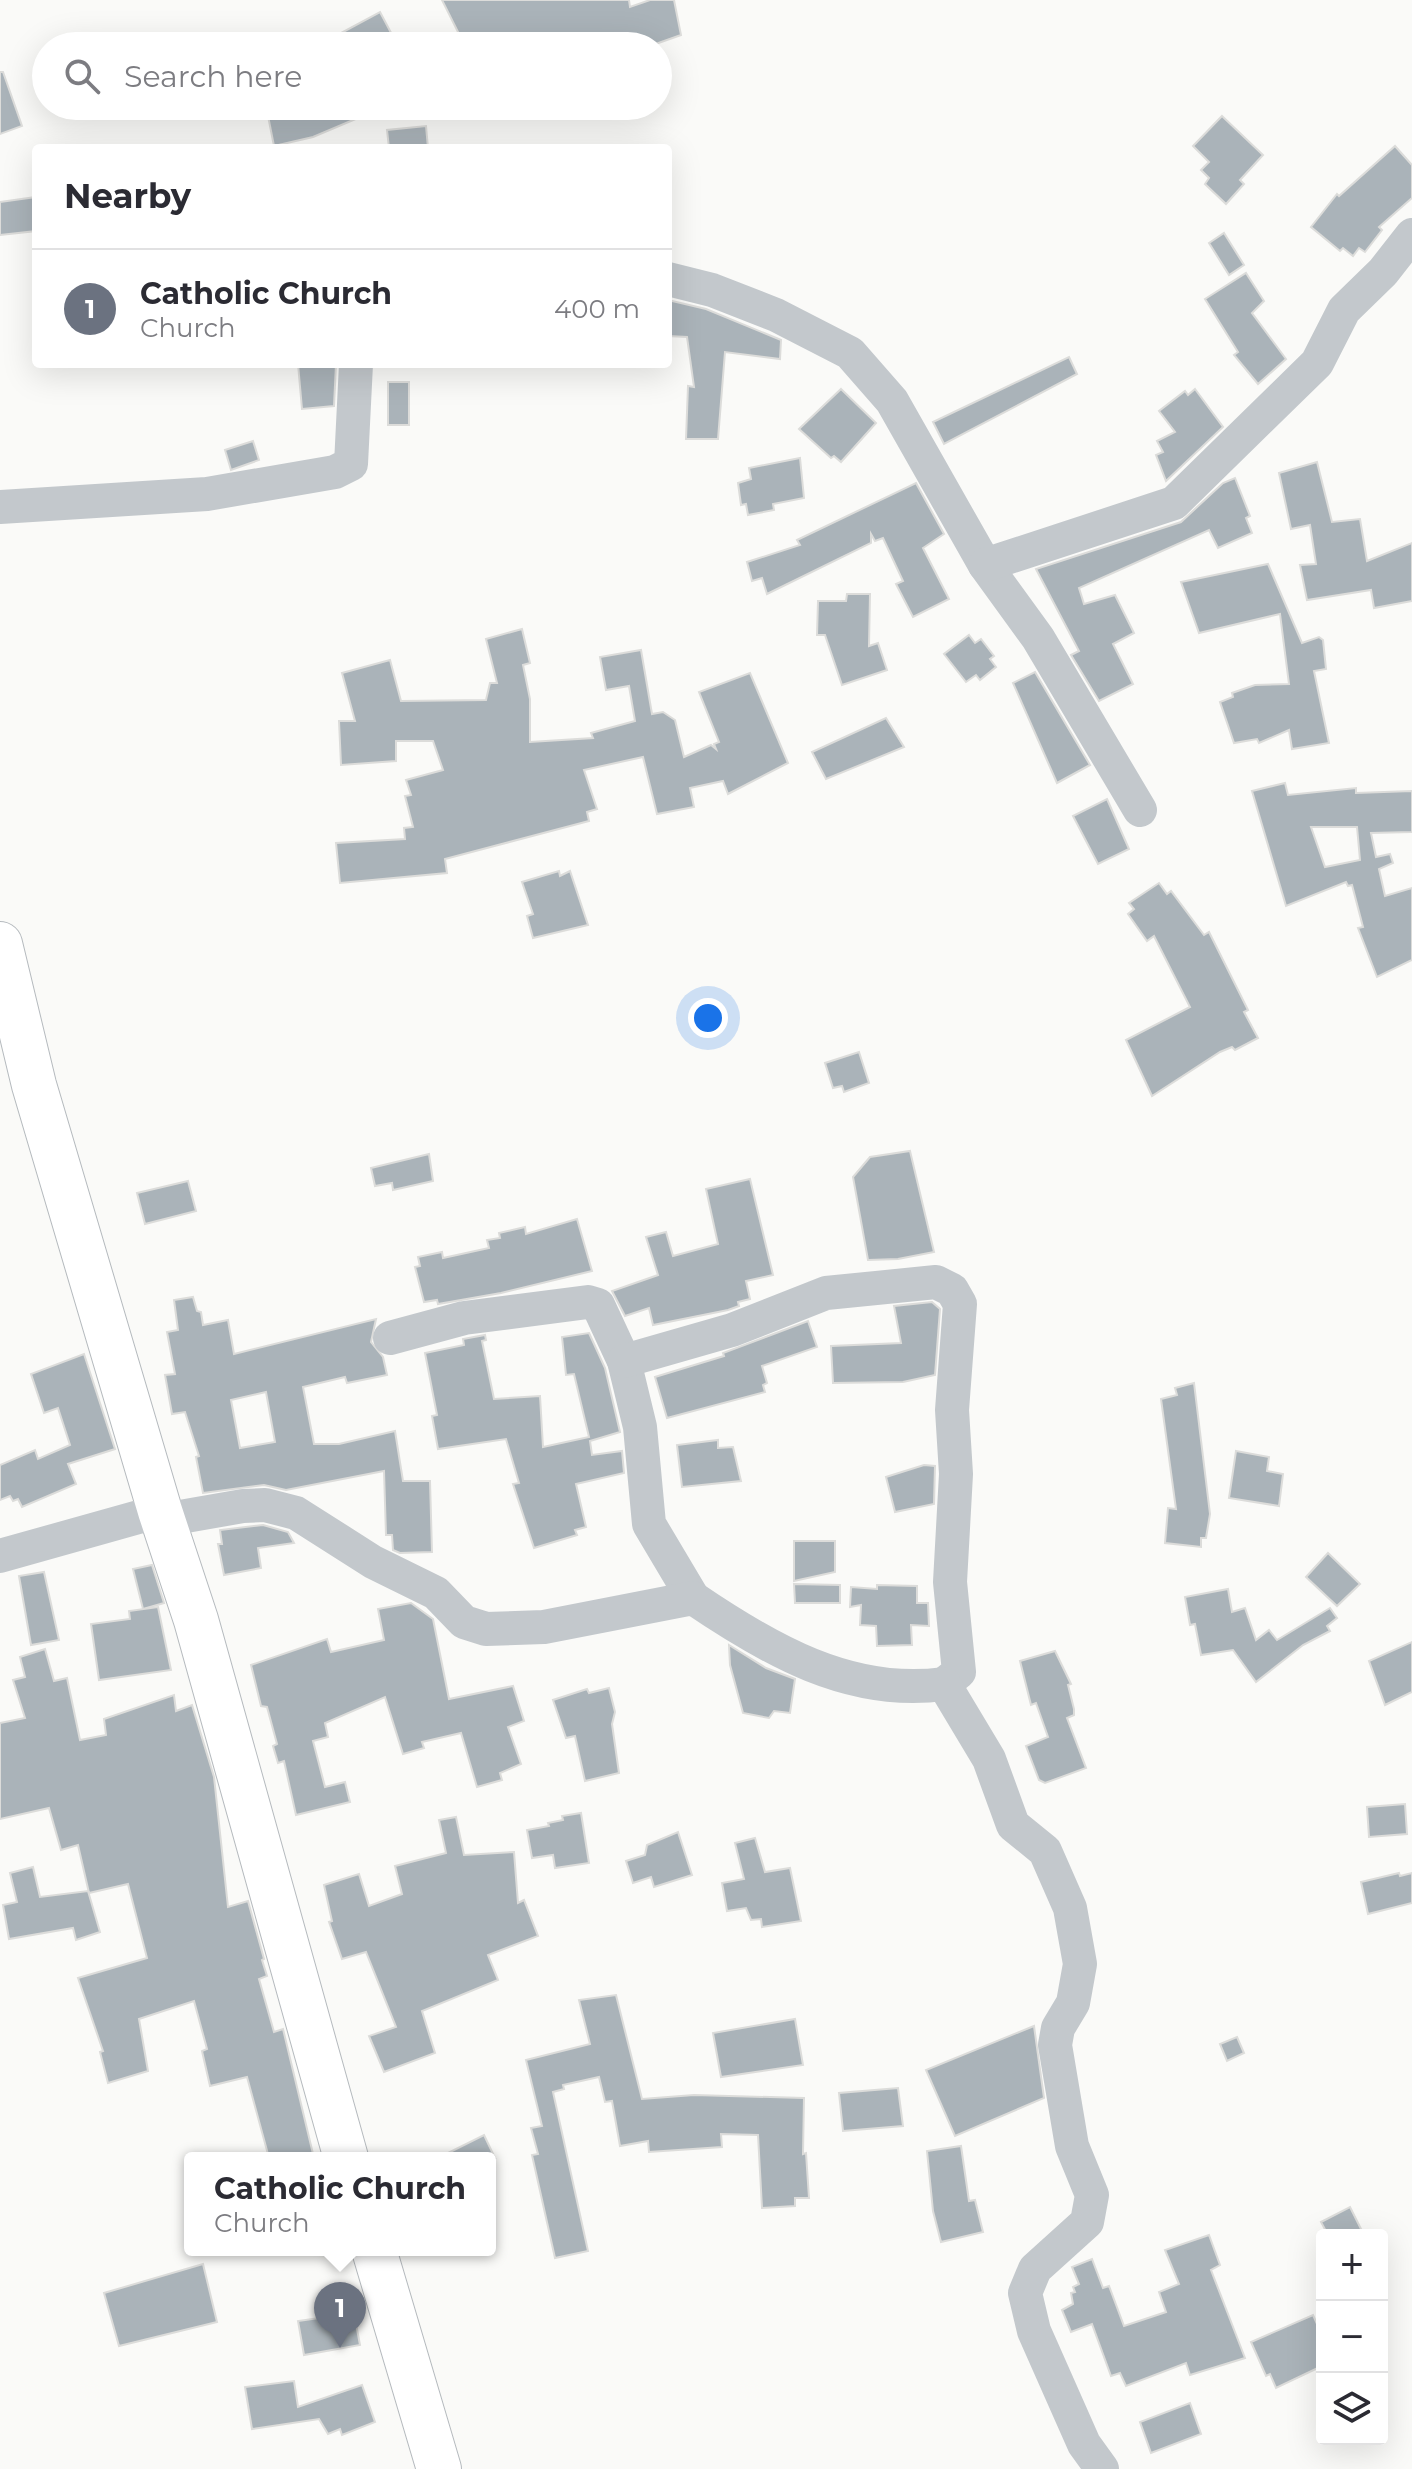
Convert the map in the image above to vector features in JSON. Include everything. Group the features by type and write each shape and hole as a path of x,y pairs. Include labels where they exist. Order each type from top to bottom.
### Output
{"main road":[{"path":"0,944 34,1085 161,1515 196,1620 344,2152"},
{"path":"376,2256 439,2469"}],"street":[{"path":"985,565 1174,503 1317,363 1344,310 1383,272 1412,235"},
{"path":"672,280 712,290 776,315 850,353 892,401 985,565 1038,638 1140,810"},
{"path":"0,507 207,494 335,472 351,464 356,368"},
{"path":"390,1338 464,1318 588,1302 598,1305 624,1361 640,1427 649,1524 693,1598 798,1662 853,1680 919,1687 944,1684 959,1672 950,1582 956,1474 952,1410 960,1304 952,1290 936,1282 826,1293 732,1330 624,1361"},
{"path":"0,1556 161,1515 265,1505 296,1513 373,1562 436,1593 464,1622 486,1629 544,1627 693,1598"},
{"path":"944,1684 989,1759 1013,1825 1045,1851 1070,1908 1080,1964 1073,2003 1058,2028 1055,2045 1072,2146 1092,2195 1087,2222 1035,2269 1025,2293 1034,2331 1084,2444 1102,2469"}],"building":[{"path":"442,0 629,0 630,7 650,0 674,0 681,35 672,38 672,32 458,32"},
{"path":"380,12 391,32 343,32"},
{"path":"0,72 3,72 22,126 0,134"},
{"path":"1222,116 1263,155 1240,180 1244,184 1226,204 1205,184 1209,178 1201,170 1209,162 1193,146"},
{"path":"269,120 353,120 313,137 274,144"},
{"path":"426,126 428,144 389,144 387,130"},
{"path":"1395,146 1412,165 1412,198 1379,227 1382,230 1365,252 1359,248 1353,256 1343,248 1340,251 1311,227 1337,194 1339,196"},
{"path":"32,198 32,231 0,235 0,202"},
{"path":"1224,233 1244,265 1229,275 1209,243"},
{"path":"1246,273 1264,301 1252,313 1286,359 1258,384 1234,355 1238,352 1205,299"},
{"path":"672,301 706,309 781,340 780,359 725,352 718,439 686,439 688,386 694,387 687,337 672,336"},
{"path":"1069,357 1077,374 944,444 933,422"},
{"path":"298,368 336,368 334,406 302,409"},
{"path":"388,382 409,382 409,425 388,425"},
{"path":"841,389 876,423 841,462 834,456 831,458 799,429"},
{"path":"1195,389 1223,427 1166,481 1156,455 1163,452 1157,441 1175,432 1159,411 1185,391 1188,395"},
{"path":"253,441 259,460 231,470 225,450"},
{"path":"800,458 804,498 773,504 774,510 748,515 746,504 741,505 738,483 751,479 749,468"},
{"path":"1317,462 1332,522 1360,519 1367,561 1412,543 1412,601 1374,608 1371,590 1307,600 1300,565 1316,564 1310,525 1291,529 1279,473"},
{"path":"1235,478 1250,516 1246,518 1252,533 1218,548 1209,530 1079,588 1084,604 1115,595 1134,633 1113,644 1133,684 1099,701 1071,655 1079,651 1036,569 1181,522 1223,483"},
{"path":"916,483 944,534 923,548 949,599 913,617 896,584 903,581 883,538 875,541 871,534 871,543 767,594 762,578 752,581 747,562 800,545 797,540"},
{"path":"1268,564 1302,643 1319,637 1323,640 1326,669 1314,671 1329,743 1292,749 1289,730 1259,743 1257,739 1234,743 1220,702 1233,697 1232,693 1255,685 1289,684 1280,614 1199,633 1181,582"},
{"path":"847,594 870,594 869,646 878,643 887,670 842,685 825,635 817,635 818,601 846,601"},
{"path":"522,629 530,663 523,665 530,699 530,742 593,738 591,733 635,721 629,686 606,690 600,657 641,650 652,714 663,712 675,720 684,757 711,745 716,749 714,744 719,742 699,692 750,673 788,763 728,794 723,781 690,788 694,807 657,814 643,757 584,770 597,809 587,812 589,821 445,859 447,873 340,883 336,843 405,839 404,828 413,827 405,796 411,795 406,780 443,770 433,741 396,741 396,761 341,765 339,721 355,721 342,673 390,660 401,701 486,700 490,683 497,683 486,639"},
{"path":"969,635 975,643 981,639 994,656 990,659 996,667 980,680 976,675 966,682 944,654"},
{"path":"1035,672 1090,765 1057,783 1013,683"},
{"path":"886,718 904,747 826,779 812,752"},
{"path":"1285,783 1288,795 1356,788 1356,793 1412,791 1412,832 1371,833 1376,857 1390,854 1393,863 1379,869 1385,896 1412,888 1412,960 1377,977 1358,928 1363,927 1352,885 1348,886 1346,882 1286,906 1252,791","holes":["1311,827 1357,827 1360,860 1325,867"]},
{"path":"1107,799 1129,849 1098,864 1073,816"},
{"path":"559,871 560,876 570,871 588,925 533,938 527,916 533,914 522,882"},
{"path":"1159,883 1167,894 1171,891 1204,935 1209,932 1248,1010 1244,1012 1258,1038 1235,1050 1232,1047 1220,1052 1152,1096 1126,1040 1190,1007 1154,936 1147,941 1128,914 1134,909 1129,903"},
{"path":"859,1052 869,1083 844,1092 842,1086 833,1088 825,1063"},
{"path":"910,1151 934,1252 898,1259 868,1260 853,1177 870,1157"},
{"path":"429,1154 433,1181 393,1190 392,1183 375,1186 371,1168"},
{"path":"750,1179 773,1275 746,1281 750,1299 738,1302 739,1306 728,1310 653,1325 649,1308 625,1316 612,1291 658,1275 646,1237 666,1232 673,1256 718,1244 706,1189"},
{"path":"188,1181 196,1211 145,1224 137,1193"},
{"path":"577,1219 592,1271 501,1293 438,1304 437,1300 424,1302 415,1267 420,1266 418,1257 442,1252 443,1258 489,1248 487,1240 500,1238 499,1233 525,1227 526,1234"},
{"path":"193,1297 197,1311 201,1312 203,1325 228,1320 234,1354 376,1319 371,1342 383,1357 387,1375 347,1383 345,1377 303,1387 314,1444 339,1444 395,1431 403,1481 430,1481 432,1552 400,1553 393,1550 392,1535 386,1535 384,1471 286,1490 264,1485 203,1493 196,1457 199,1456 185,1412 172,1414 165,1375 175,1374 167,1332 178,1330 174,1300","holes":["266,1392 275,1442 240,1448 231,1400"]},
{"path":"932,1302 940,1309 935,1375 903,1382 833,1383 831,1346 901,1343 894,1306"},
{"path":"808,1321 817,1347 762,1366 767,1383 763,1385 765,1392 667,1418 655,1377 724,1356 723,1353"},
{"path":"589,1333 605,1368 620,1432 590,1441 592,1455 622,1451 624,1473 576,1484 586,1527 575,1530 577,1535 534,1548 513,1484 519,1483 506,1439 438,1449 432,1416 437,1415 425,1353 464,1345 463,1339 485,1335 486,1340 482,1341 494,1399 540,1396 543,1447 589,1437 574,1374 566,1375 562,1337"},
{"path":"84,1354 115,1449 68,1464 76,1484 22,1507 18,1499 13,1501 10,1496 0,1500 0,1465 35,1450 38,1459 70,1445 58,1408 44,1413 31,1374"},
{"path":"1194,1383 1210,1514 1206,1538 1201,1538 1201,1547 1165,1543 1168,1508 1176,1509 1161,1399 1177,1395 1175,1388"},
{"path":"718,1440 718,1448 733,1447 741,1481 682,1487 677,1445"},
{"path":"1236,1451 1269,1457 1267,1471 1283,1474 1279,1506 1229,1498"},
{"path":"924,1465 935,1466 934,1504 895,1512 886,1477"},
{"path":"263,1525 288,1532 294,1543 258,1548 261,1568 224,1575 218,1544 222,1544 220,1530"},
{"path":"794,1541 835,1541 835,1572 794,1581"},
{"path":"1328,1553 1360,1584 1337,1606 1306,1577"},
{"path":"152,1565 164,1603 143,1609 133,1569"},
{"path":"44,1572 59,1640 31,1645 19,1576"},
{"path":"794,1584 840,1585 840,1603 795,1603"},
{"path":"877,1585 917,1586 917,1603 928,1603 929,1626 911,1625 912,1645 877,1646 876,1626 860,1625 861,1605 850,1607 851,1587 877,1589"},
{"path":"1228,1589 1232,1612 1245,1608 1256,1640 1269,1630 1277,1640 1330,1608 1337,1618 1327,1626 1330,1631 1303,1645 1256,1682 1233,1650 1201,1655 1195,1624 1190,1625 1185,1597"},
{"path":"411,1603 433,1619 449,1699 513,1686 524,1721 508,1727 521,1764 500,1773 502,1780 477,1787 461,1733 422,1742 424,1748 403,1754 385,1697 325,1723 328,1737 313,1741 325,1787 345,1782 350,1802 296,1815 284,1761 278,1763 273,1746 277,1744 267,1707 261,1706 251,1665 327,1639 331,1652 384,1640 378,1609"},
{"path":"158,1607 171,1670 99,1680 91,1624 130,1619 129,1611"},
{"path":"1412,1642 1412,1692 1385,1705 1369,1661"},
{"path":"729,1645 766,1668 795,1679 790,1713 774,1711 769,1718 743,1713 730,1665"},
{"path":"45,1649 54,1681 67,1678 80,1740 106,1735 104,1719 174,1695 176,1711 192,1705 214,1777 228,1907 248,1901 267,1976 259,1979 274,2032 283,2029 313,2152 267,2152 247,2077 210,2086 202,2051 207,2049 194,2001 139,2019 148,2071 108,2083 100,2052 103,2051 78,1978 147,1958 128,1884 89,1893 78,1845 61,1850 49,1808 0,1819 0,1723 25,1718 13,1680 25,1677 20,1657"},
{"path":"1055,1651 1071,1684 1068,1685 1074,1715 1067,1718 1086,1768 1045,1783 1039,1780 1026,1746 1048,1737 1036,1703 1031,1705 1020,1661"},
{"path":"609,1688 615,1712 612,1724 619,1773 585,1781 575,1736 566,1738 553,1700 587,1689 589,1693"},
{"path":"1405,1804 1407,1834 1369,1837 1367,1807"},
{"path":"581,1813 589,1863 555,1868 553,1855 532,1858 527,1830 549,1826 548,1823 563,1820 562,1816"},
{"path":"456,1817 464,1855 514,1852 518,1903 524,1900 538,1936 488,1955 498,1980 422,2011 435,2053 384,2072 369,2036 396,2027 366,1952 342,1959 329,1922 332,1921 324,1885 359,1874 369,1906 402,1894 395,1866 446,1853 439,1820"},
{"path":"678,1832 692,1875 654,1887 651,1877 633,1883 626,1861 645,1855 647,1845"},
{"path":"755,1838 765,1872 790,1868 801,1921 762,1927 761,1919 751,1920 746,1908 727,1911 722,1883 744,1879 735,1843"},
{"path":"33,1867 40,1897 88,1891 100,1932 76,1940 73,1928 9,1939 3,1905 17,1902 10,1873"},
{"path":"1399,1873 1400,1876 1412,1873 1412,1903 1368,1914 1361,1882"},
{"path":"616,1995 642,2099 694,2095 804,2098 803,2154 806,2153 809,2198 795,2198 795,2206 762,2208 758,2135 721,2134 722,2147 649,2152 648,2141 620,2146 612,2101 605,2102 599,2077 563,2085 564,2089 553,2092 588,2251 555,2258 532,2155 538,2154 531,2128 542,2126 526,2060 590,2044 579,2000"},
{"path":"795,2019 803,2065 721,2077 713,2033"},
{"path":"1034,2026 1044,2098 955,2136 926,2070"},
{"path":"1237,2037 1244,2053 1227,2061 1220,2044"},
{"path":"898,2088 903,2126 843,2131 839,2093"},
{"path":"484,2135 492,2152 450,2152"},
{"path":"961,2146 969,2201 975,2200 983,2232 941,2242 933,2211 927,2151"},
{"path":"1350,2207 1361,2229 1325,2229 1321,2222"},
{"path":"1209,2235 1220,2265 1211,2270 1245,2358 1190,2375 1186,2363 1126,2386 1120,2373 1111,2376 1092,2324 1071,2332 1062,2310 1073,2304 1071,2293 1075,2292 1073,2287 1079,2284 1072,2267 1092,2259 1103,2288 1109,2286 1124,2326 1166,2312 1159,2292 1179,2284 1165,2250"},
{"path":"203,2264 217,2322 119,2346 104,2293"},
{"path":"354,2313 360,2345 304,2355 298,2321"},
{"path":"1313,2315 1316,2322 1316,2369 1276,2388 1270,2374 1266,2376 1251,2342"},
{"path":"294,2381 298,2407 362,2385 375,2422 342,2435 340,2429 328,2434 319,2419 252,2429 245,2387"},
{"path":"1190,2403 1201,2434 1151,2453 1140,2422"}],"place":[{"name":"Catholic Church","path":"340,2348"}]}
